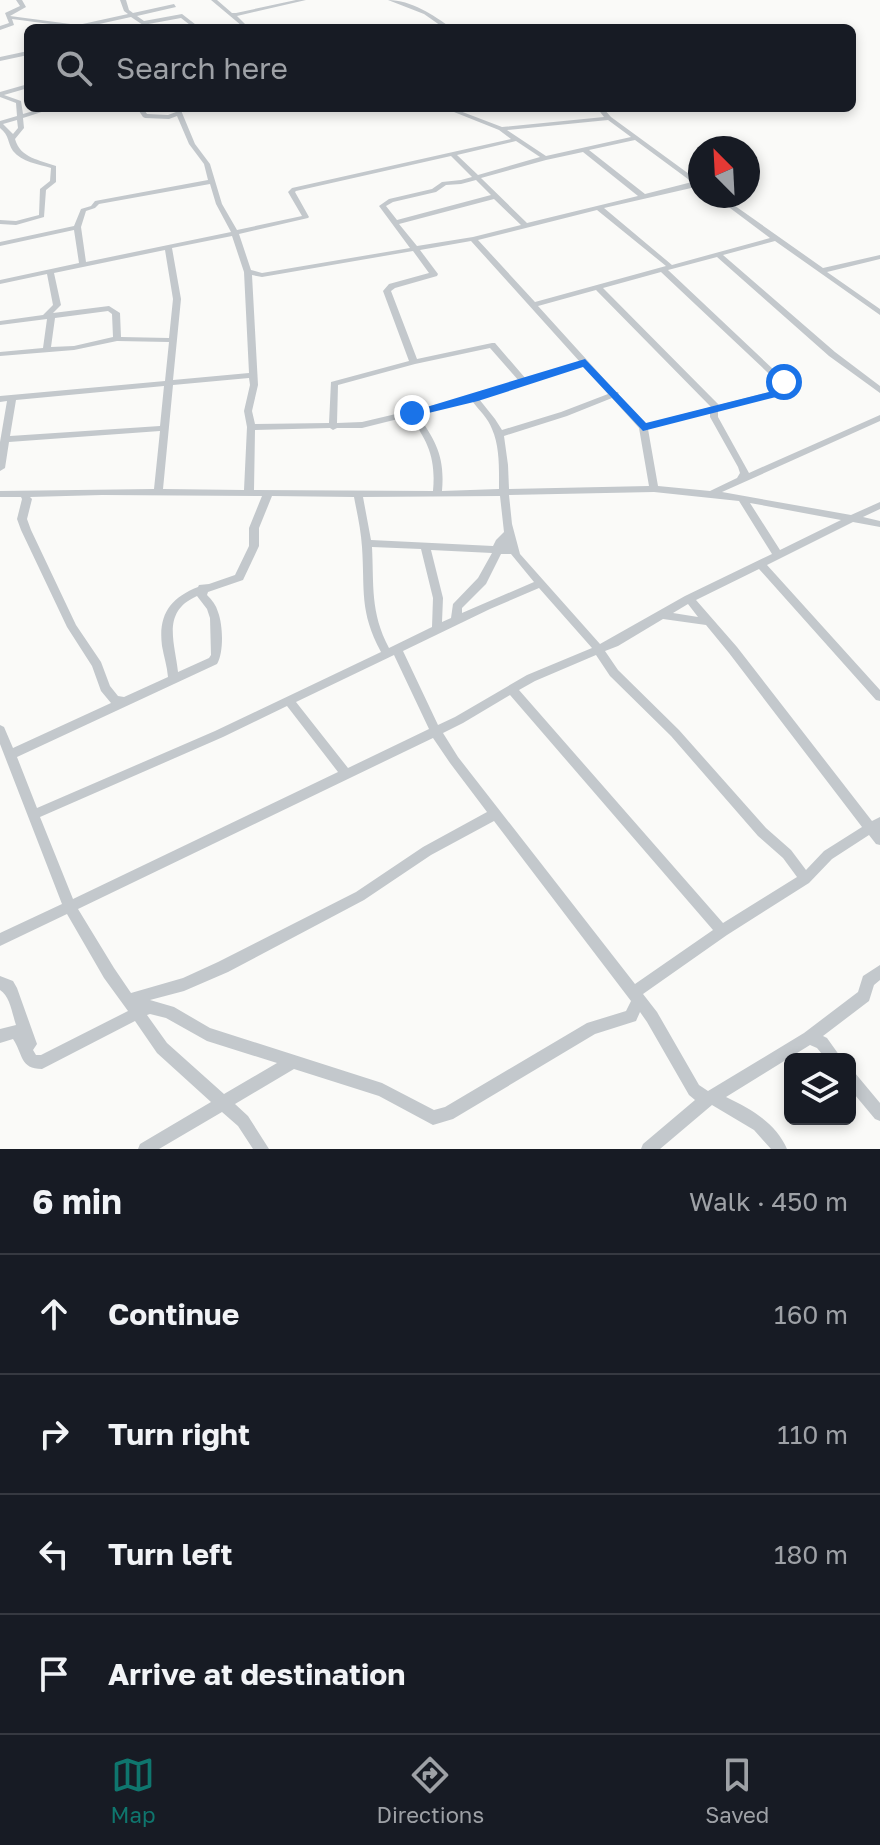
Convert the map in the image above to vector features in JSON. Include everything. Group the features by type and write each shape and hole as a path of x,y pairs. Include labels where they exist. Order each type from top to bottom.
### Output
{"street":[{"path":"8,16 23,7 19,0"},
{"path":"123,0 133,17 144,24"},
{"path":"214,0 243,24"},
{"path":"277,0 284,5"},
{"path":"232,15 250,14 303,0"},
{"path":"391,0 426,13 442,24"},
{"path":"93,24 133,17 173,3 192,24"},
{"path":"0,10 12,24 0,28"},
{"path":"250,14 254,24"},
{"path":"8,16 57,24"},
{"path":"150,24 182,16"},
{"path":"0,59 24,54"},
{"path":"0,94 24,87"},
{"path":"0,94 18,100 21,130 13,138"},
{"path":"0,222 16,223 42,216 43,189 53,182 54,167 33,163 15,150 13,138 0,124 38,112"},
{"path":"143,112 146,116 169,117 176,112"},
{"path":"178,112 192,144 207,164 219,204 234,233 248,272 253,375 252,403 248,411 251,427 249,494"},
{"path":"457,112 501,129 545,158"},
{"path":"604,112 688,176"},
{"path":"501,129 609,118"},
{"path":"414,362 387,291 392,286 434,274 382,206 391,200 432,192 444,183 461,182 545,158 637,138"},
{"path":"0,282 305,217 291,192 294,189 514,140"},
{"path":"585,150 644,197"},
{"path":"454,155 525,225"},
{"path":"83,265 77,227 83,210 93,207 95,203 213,181"},
{"path":"248,272 262,275 473,239 688,186"},
{"path":"395,223 496,196"},
{"path":"598,207 667,269 787,386 780,392 643,427"},
{"path":"734,208 880,313"},
{"path":"0,244 77,227"},
{"path":"534,305 777,238"},
{"path":"473,239 643,427 654,489"},
{"path":"158,493 177,299 168,247"},
{"path":"719,255 820,344 880,390"},
{"path":"821,271 880,257"},
{"path":"47,349 53,314 50,272"},
{"path":"597,287 716,409"},
{"path":"0,323 99,307 112,309 118,319 117,339"},
{"path":"0,354 74,348 117,339 171,340"},
{"path":"333,427 334,384 414,362 492,345 523,381"},
{"path":"251,427 362,425 474,398 585,363"},
{"path":"0,399 253,375"},
{"path":"499,434 615,394"},
{"path":"0,468 12,397"},
{"path":"474,398 499,434 508,533 514,551 539,584 588,636 614,673 675,733 762,832 787,854 805,879"},
{"path":"716,409 714,417 745,473 739,482"},
{"path":"412,413 437,452 440,471 437,494"},
{"path":"712,493 880,418"},
{"path":"7,439 165,428"},
{"path":"0,494 437,494 654,489 712,493 880,524"},
{"path":"358,493 367,543 368,610 372,628 392,651 435,731 495,814 659,1026 694,1090 737,1110 770,1134 780,1149"},
{"path":"24,494 27,499 23,523 52,589 84,648 97,665 105,688 115,700 125,701"},
{"path":"173,680 167,638 170,610 176,603 203,588 229,582 240,575 254,546 254,528 268,494"},
{"path":"742,498 778,555"},
{"path":"0,940 435,731 531,678 647,626 659,615 689,599 880,505"},
{"path":"456,621 457,607 482,581 499,542 508,533"},
{"path":"367,543 514,551"},
{"path":"426,548 438,598 437,629"},
{"path":"761,564 880,697"},
{"path":"35,814 289,701 437,629 539,584"},
{"path":"10,755 210,663 217,656 218,621 214,608 202,596 203,588"},
{"path":"689,599 875,824 880,840"},
{"path":"659,615 709,622"},
{"path":"512,690 722,931"},
{"path":"289,701 345,772"},
{"path":"0,730 70,907 162,1048 243,1121 262,1149"},
{"path":"0,1036 15,1031 23,1038 29,1058 33,1062 42,1062 132,1006 223,967 360,896 427,851 495,814"},
{"path":"132,1006 169,1012 207,1034 382,1090 426,1117 437,1118 487,1092 592,1028 631,1016 636,996 722,931 805,879 828,855 875,824"},
{"path":"653,1147 709,1099 809,1038 864,996 868,981 880,971"},
{"path":"0,983 8,986 12,993 30,1039 33,1062"},
{"path":"809,1038 824,1045 830,1053"},
{"path":"145,1149 291,1063"},
{"path":"856,1085 880,1114"}],"route":[{"path":"412,413 474,398 538,375 585,363 643,427 780,392 787,386 784,382"}]}
